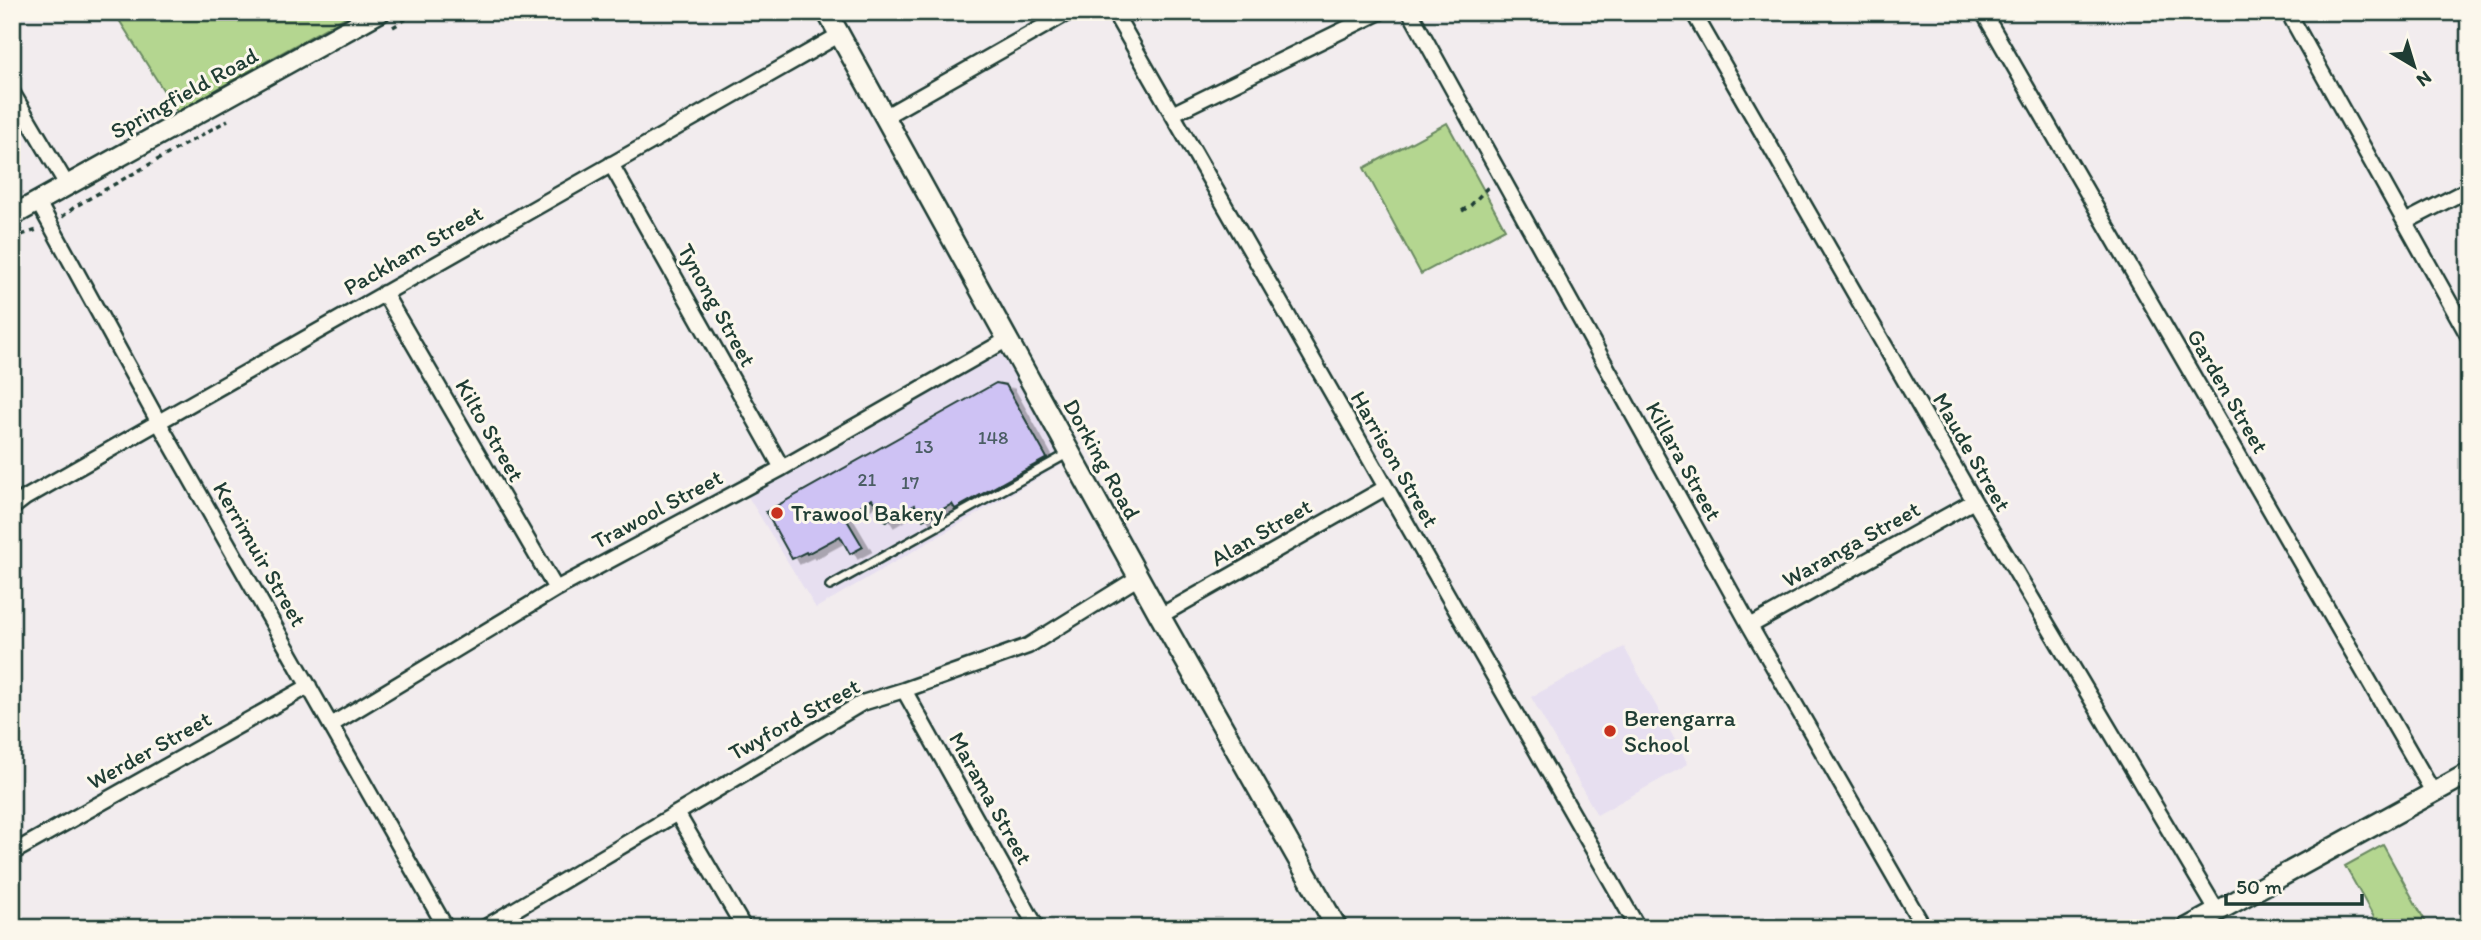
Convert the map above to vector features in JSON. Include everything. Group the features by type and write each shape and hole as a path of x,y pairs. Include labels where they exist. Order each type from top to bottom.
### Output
{"street":[{"name":"Springfield Road","path":"12,216 380,12"},
{"name":"Dorking Road","path":"827,12 1160,616 1337,928"},
{"path":"884,117 1069,12"},
{"name":"Harrison Street","path":"1114,12 1637,928"},
{"path":"1174,113 1380,12"},
{"name":"Killara Street","path":"1410,12 1750,626 1924,928"},
{"name":"Maude Street","path":"1693,12 1973,501 2217,911"},
{"name":"Garden Street","path":"1983,12 2433,792"},
{"path":"2288,12 2469,337"},
{"name":"Packham Street","path":"12,508 158,421 839,35"},
{"path":"12,92 67,185"},
{"name":"Tynong Street","path":"611,164 782,468"},
{"path":"2405,222 2469,189"},
{"name":"Kerrimuir Street","path":"38,202 158,421 446,928"},
{"name":"Kilto Street","path":"384,293 556,589"},
{"name":"Trawool Street","path":"331,725 556,589 782,468 1008,339"},
{"name":"Alan Street","path":"1160,616 1385,488"},
{"name":"Waranga Street","path":"1750,626 1973,501"},
{"name":"Twyford Street","path":"484,928 862,703 1028,646 1139,577"},
{"name":"Werder Street","path":"12,853 309,686"},
{"name":"Marama Street","path":"904,690 1037,928"},
{"path":"2188,928 2469,773"},
{"path":"677,813 744,928"}],"lane":[{"path":"831,586 1070,453"}],"path":[{"path":"1462,211 1500,175"},
{"path":"12,237 35,231"}],"shaded area":[{"path":"1006,346 1071,459 816,608 747,495"},
{"name":"Berengarra School","path":"1624,647 1688,764 1597,815 1531,697"}],"green space":[{"path":"114,12 354,12 177,112"},
{"path":"1447,123 1505,229 1421,274 1364,168"},
{"path":"2383,845 2429,928 2380,928 2345,866"}],"building":[{"path":"996,383 1006,385 1047,458 955,509 952,504 923,520 915,505 886,522 872,499 844,515 863,547 850,554 840,536 792,559 766,512"}],"place":[{"name":"Trawool Bakery","path":"777,513"},
{"name":"Berengarra School","path":"1610,731"}]}
